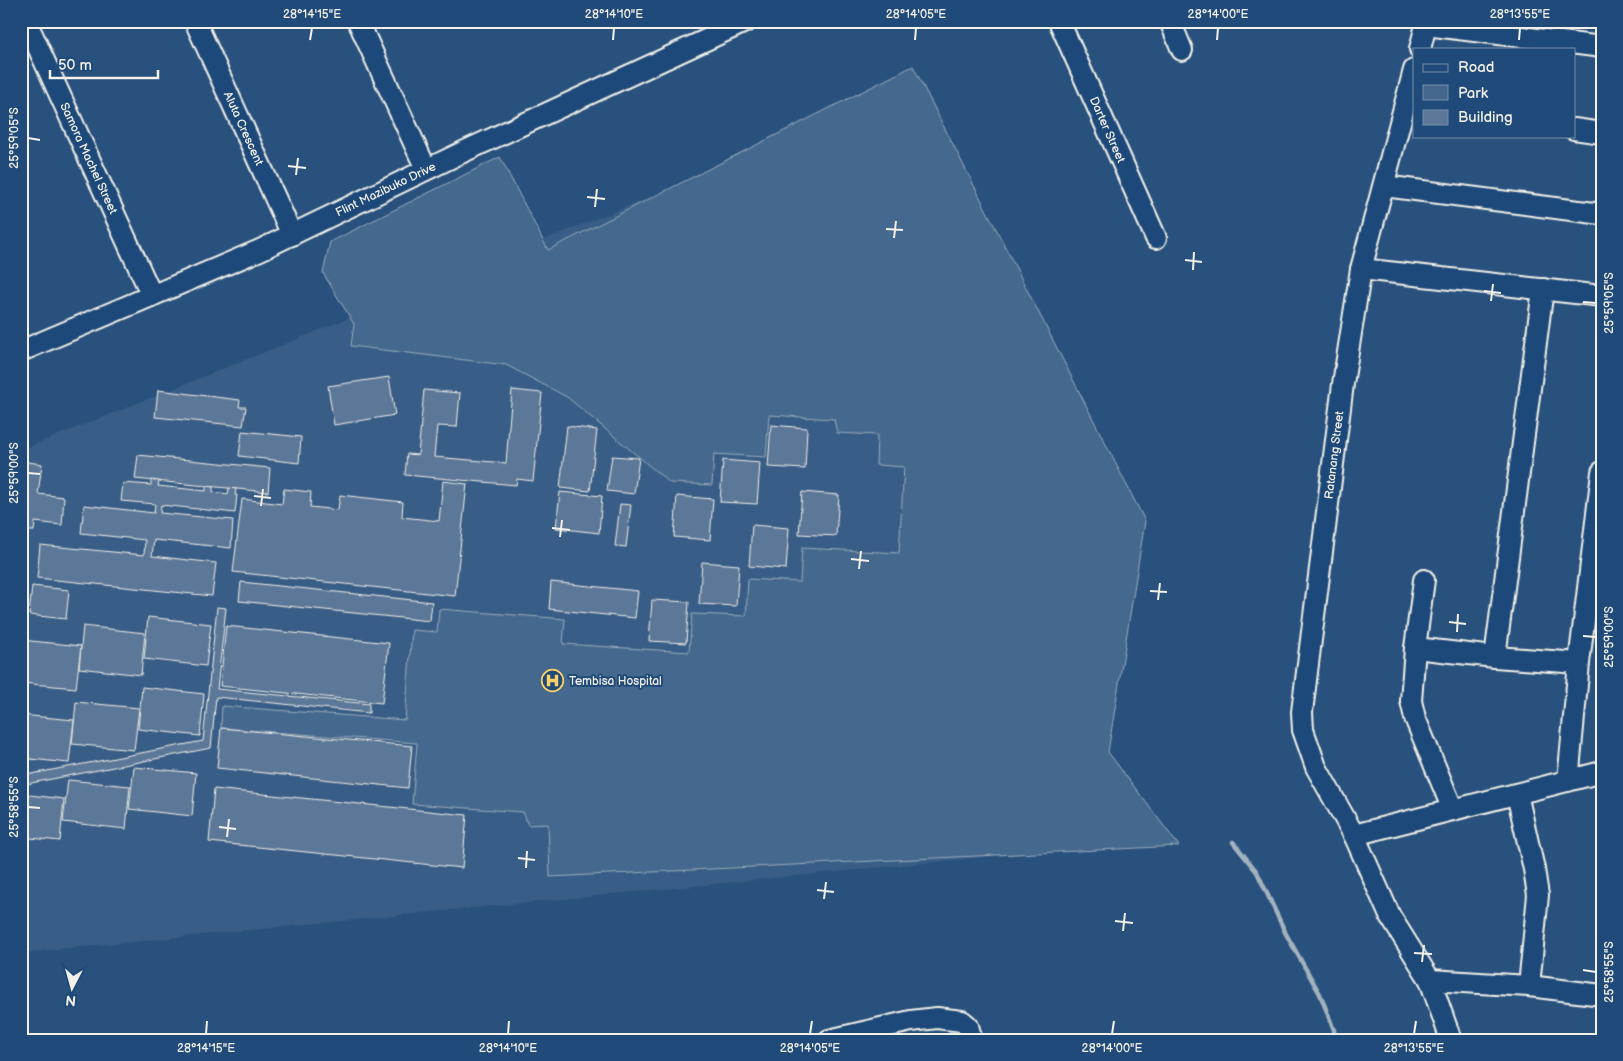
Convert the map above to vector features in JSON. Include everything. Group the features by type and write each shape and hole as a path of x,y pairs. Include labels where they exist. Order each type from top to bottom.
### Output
{"street":[{"name":"Samora Machel Street","path":"26,21 152,296"},
{"name":"Aluta Crescent","path":"195,21 292,235"},
{"path":"358,21 426,169"},
{"name":"Flint Mazibuko Drive","path":"21,351 292,235 426,169 747,21"},
{"name":"Darter Street","path":"1059,21 1156,238"},
{"path":"1170,21 1182,50"},
{"path":"1420,48 1426,23 1602,47"},
{"name":"Ratanang Street","path":"1413,78 1409,109 1384,186 1361,268 1343,384 1302,712 1304,730 1316,767 1354,835 1390,916 1430,980 1451,1040"},
{"path":"1576,130 1602,133"},
{"path":"1384,186 1602,214"},
{"path":"1361,268 1602,296"},
{"path":"1495,657 1543,288"},
{"path":"1568,780 1579,662 1602,472"},
{"path":"1424,580 1415,648 1411,701 1415,718 1454,810"},
{"path":"1415,648 1495,657 1579,662"},
{"path":"1354,835 1602,772"},
{"path":"1517,794 1538,895 1529,986"},
{"path":"1430,980 1529,986 1602,995"},
{"path":"829,1040 911,1021 937,1018 962,1020 968,1026 972,1040"}],"shaded area":[{"name":"Tembisa Hospital","path":"901,96 1068,849 21,953 21,450"}],"green space":[{"path":"913,66 1145,521 1108,752 1179,846 550,877 548,824 528,825 523,812 412,804 417,743 221,728 222,706 405,720 412,630 437,632 439,609 565,619 563,644 689,652 692,614 746,616 748,579 800,582 802,548 899,553 904,467 876,465 877,435 837,433 834,419 769,415 766,457 714,454 712,485 670,483 567,397 506,365 351,346 354,324 323,273 330,242 500,157 548,250"}],"building":[{"path":"389,377 395,415 334,425 328,386"},
{"path":"158,390 240,400 239,407 246,407 243,426 155,417"},
{"path":"424,390 460,393 457,427 437,426 434,457 506,463 512,390 542,393 533,481 517,479 516,485 405,475 407,454 418,455"},
{"path":"771,425 807,428 805,469 768,467"},
{"path":"567,426 597,430 590,491 560,488"},
{"path":"242,431 301,437 299,463 239,456"},
{"path":"138,455 270,468 268,492 135,479"},
{"path":"612,456 639,458 634,494 607,491"},
{"path":"723,460 760,463 757,504 720,502"},
{"path":"21,461 42,464 38,494 64,497 62,525 35,522 34,531 21,531"},
{"path":"151,480 159,481 158,486 206,491 206,486 213,487 213,492 228,494 229,488 236,489 235,513 161,505 160,513 233,520 231,548 154,540 152,556 216,563 212,596 37,578 40,545 144,555 145,540 81,533 84,505 154,513 155,504 121,501 123,483 151,485"},
{"path":"443,481 467,484 455,596 233,572 242,499 282,504 284,489 311,492 310,507 338,510 340,495 403,502 402,517 439,521"},
{"path":"560,492 602,496 599,533 556,528"},
{"path":"802,492 839,495 836,536 799,534"},
{"path":"677,496 713,499 710,540 674,537"},
{"path":"620,504 631,505 626,547 615,546"},
{"path":"752,525 789,528 786,569 749,566"},
{"path":"702,562 739,565 736,606 699,604"},
{"path":"241,582 432,602 430,621 239,601"},
{"path":"551,582 638,591 635,618 549,609"},
{"path":"32,586 69,590 66,619 29,615"},
{"path":"652,600 689,602 686,643 649,641"},
{"path":"217,607 226,608 217,689 369,704 369,713 216,697 211,748 21,785 21,776 203,741"},
{"path":"148,617 211,624 206,666 144,659"},
{"path":"83,626 145,633 141,675 79,668"},
{"path":"226,626 389,643 382,703 220,686"},
{"path":"21,640 81,646 76,688 21,683"},
{"path":"142,687 204,694 200,736 138,729"},
{"path":"76,702 139,708 134,750 72,744"},
{"path":"21,715 74,720 69,763 21,758"},
{"path":"221,728 412,746 408,788 217,768"},
{"path":"134,767 196,773 192,816 129,809"},
{"path":"68,780 130,786 126,829 63,822"},
{"path":"214,789 467,815 462,868 209,842"},
{"path":"21,794 64,799 60,841 21,837"}],"waterway":[{"path":"1233,842 1257,872 1286,934 1320,994 1334,1030 1335,1040"}],"place":[{"name":"Tembisa Hospital","path":"553,681"}]}
